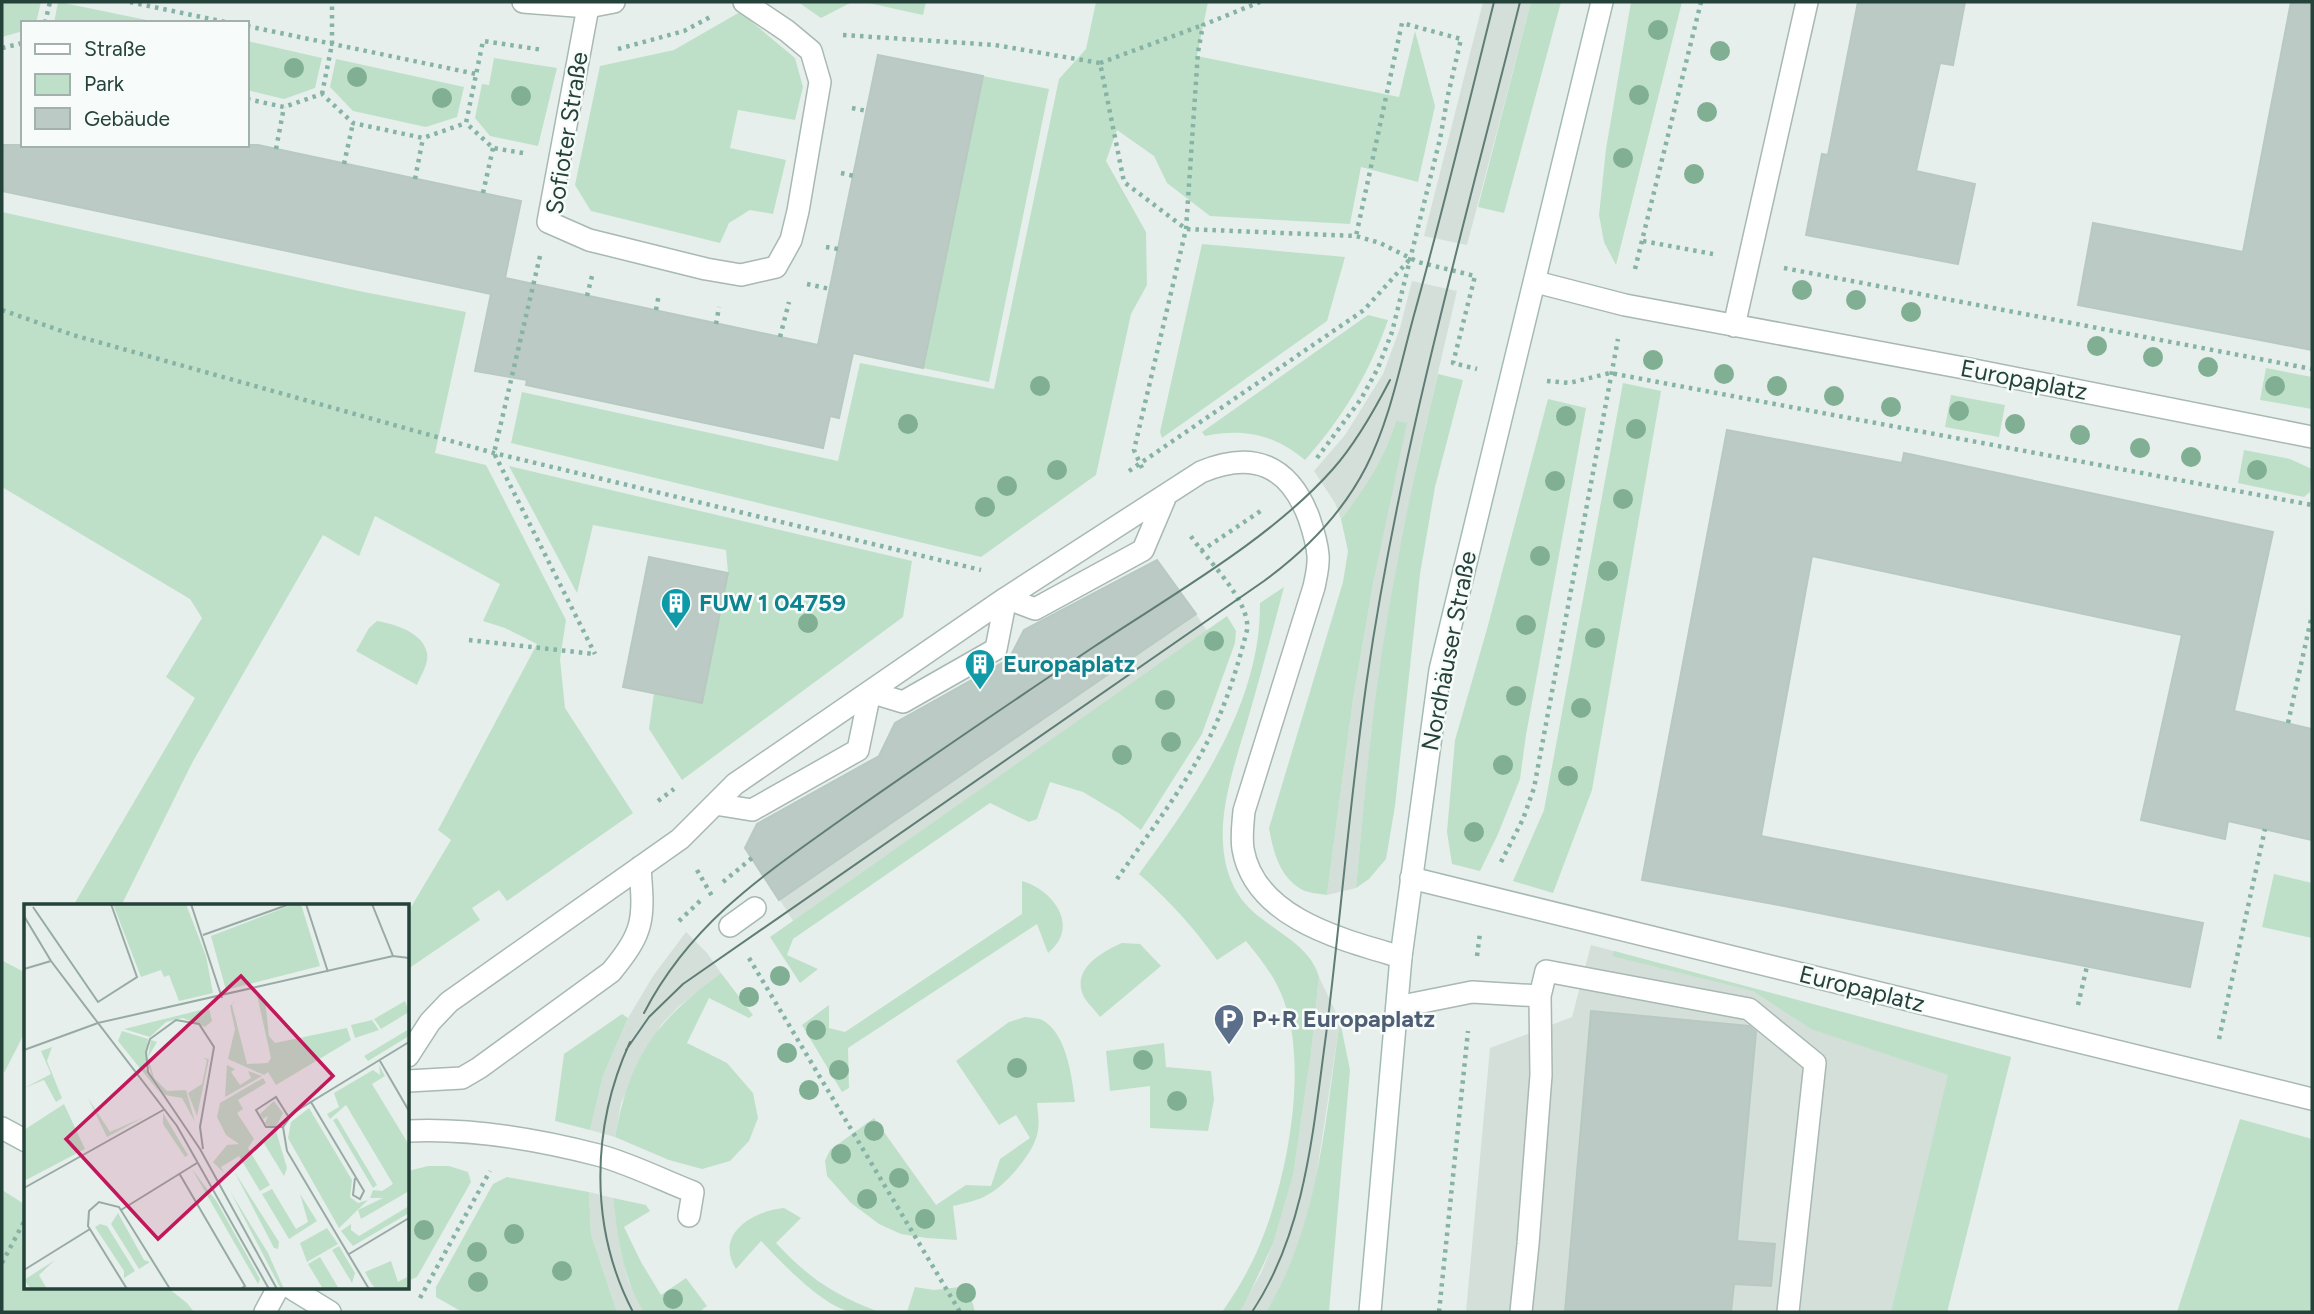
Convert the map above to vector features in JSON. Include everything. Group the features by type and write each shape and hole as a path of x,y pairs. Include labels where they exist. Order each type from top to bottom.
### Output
{"street":[{"path":"523,2 588,8 614,2"},
{"name":"Sofioter Straße","path":"588,8 548,222 589,240 741,275 776,267 792,240 820,82 811,51 744,2"},
{"name":"Nordhäuser Straße","path":"1370,1312 1401,957 1440,670 1602,2"},
{"path":"1734,326 1807,2"},
{"name":"Europaplatz","path":"1536,282 1625,304 1734,326 1964,368 2312,437"},
{"path":"410,1053 430,1022 449,1002 680,839 734,784 1006,598 1201,472 1222,463 1245,462 1265,466 1292,485 1302,500 1315,536 1318,557 1314,587 1250,788 1242,831 1243,850 1256,882 1276,903 1303,922 1337,938 1401,957"},
{"path":"1006,598 1035,609 1143,550 1164,498"},
{"path":"870,692 903,702 996,649 1006,598"},
{"path":"715,804 752,810 858,750 870,692"},
{"path":"410,1081 461,1078 479,1068 611,972 637,934 642,918 640,867"},
{"name":"Europaplatz","path":"1411,878 2312,1099"},
{"path":"730,926 755,908"},
{"path":"1521,1312 1541,1075 1539,996 1546,971 1749,1009 1815,1063 1788,1312"},
{"path":"1397,1007 1472,992 1539,996"},
{"path":"2,1128 24,1140"},
{"path":"410,1130 446,1129 505,1136 600,1156 694,1192 689,1216"},
{"path":"265,1312 277,1290"},
{"path":"294,1290 330,1312"}],"path":[{"path":"46,21 50,2"},
{"path":"130,2 220,21"},
{"path":"322,93 332,44 332,2"},
{"path":"787,31 995,45 1100,63 1260,2"},
{"path":"1439,1312 1472,992 1483,914 1499,867 1523,819 1534,788 1610,373 1701,2"},
{"path":"190,21 191,15"},
{"path":"1201,551 1262,510 1292,485 1342,426 1378,368 1392,332 1440,139 1461,39 1402,23 1356,236"},
{"path":"1117,879 1198,759 1215,725 1242,647 1248,621 1216,566 1201,551 1139,464 1134,450 1186,229 1198,52 1203,25"},
{"path":"248,26 476,74 466,123"},
{"path":"2,54 2,48 21,43"},
{"path":"1100,63 1124,183 1186,229 1356,236 1380,243 1410,259 1475,275"},
{"path":"248,99 284,107 322,93"},
{"path":"322,93 353,123 423,138 466,123"},
{"path":"276,149 284,107"},
{"path":"344,164 353,123"},
{"path":"466,123 493,148 560,160"},
{"path":"415,179 423,138"},
{"path":"483,193 493,148"},
{"path":"469,640 595,654 494,453 548,222"},
{"path":"1642,241 2312,369"},
{"path":"780,337 791,292"},
{"path":"2,310 73,335 494,453 986,571"},
{"path":"1610,373 2312,505"},
{"path":"2288,723 2312,615"},
{"path":"2211,1074 2265,829"},
{"path":"734,872 752,858"},
{"path":"775,1001 960,1312"},
{"path":"420,1298 493,1166 505,1136"},
{"path":"2,1263 24,1222"}],"shaded area":[{"path":"1483,2 1531,2 1467,245 1424,236"},
{"path":"1412,281 1457,291 1396,569 1371,733 1356,888 1327,895 1353,700 1374,579 1396,421 1387,450 1377,468 1341,519 1335,503 1314,471 1345,435 1383,374 1400,328"},
{"path":"1196,614 1207,631 793,921 780,900"},
{"path":"686,932 707,953 721,973 678,1007 661,1025 621,1103 615,1137 590,1130 603,1076 628,1018 653,976"},
{"path":"1591,945 2011,1057 1947,1312 1466,1312 1490,1048 1572,1017"},
{"path":"1319,977 1340,1021 1316,1178 1306,1221 1293,1260 1266,1312 1239,1312 1261,1273 1273,1244 1293,1176"},
{"path":"589,1192 613,1198 628,1281 644,1312 617,1312 591,1234"}],"green space":[{"path":"2,2 41,2 36,21 21,21 21,32 2,37"},
{"path":"59,2 151,21 54,21"},
{"path":"798,2 852,2 821,18"},
{"path":"864,2 926,2 923,15"},
{"path":"1096,2 1208,2 1197,56 1399,97 1415,31 1435,106 1418,182 1361,167 1350,224 1210,216 1167,183 1154,156 1117,130 1106,161 1146,232 1147,285 1131,314 1096,475 981,557 511,443 522,392 838,461 860,363 994,389 1059,79 1086,49"},
{"path":"1531,2 1561,2 1504,213 1478,207"},
{"path":"1631,2 1682,2 1616,265 1604,242 1599,215 1606,149"},
{"path":"740,12 795,58 803,87 795,120 738,110 730,148 786,160 773,214 750,210 729,223 720,243 591,211 575,185 600,66 674,50"},
{"path":"248,41 322,58 315,88 284,99 248,90"},
{"path":"494,58 557,68 538,146 490,136 475,118 482,84 489,85"},
{"path":"336,59 464,87 457,117 426,127 353,111 330,87"},
{"path":"983,76 1049,89 989,382 923,368"},
{"path":"2,212 466,312 435,453 486,465 566,620 560,659 565,708 633,813 507,901 499,890 472,908 480,920 410,968 410,909 451,840 438,830 537,644 505,628 483,621 500,584 375,516 359,556 323,535 192,763 122,904 74,904 195,698 166,677 202,618 190,599 2,487"},
{"path":"1202,244 1345,257 1327,321 1162,438 1160,432"},
{"path":"1368,315 1388,320 1373,358 1343,411 1305,460 1282,444 1258,435 1232,433 1205,436 1202,432"},
{"path":"2266,368 2312,377 2312,409 2260,400"},
{"path":"1438,374 1463,380 1435,487 1420,574 1395,806 1386,859 1369,879 1356,888 1383,643 1417,463"},
{"path":"1623,383 1661,391 1592,790 1553,893 1513,881 1544,810"},
{"path":"1951,395 2005,405 1999,437 1945,427"},
{"path":"1548,399 1586,408 1520,779 1480,871 1452,864 1447,832 1455,740"},
{"path":"1396,421 1407,423 1374,579 1353,700 1327,895 1313,893 1289,880 1279,864 1269,828 1343,582 1348,551 1341,519 1374,472"},
{"path":"2244,450 2290,459 2312,469 2310,492 2304,497 2238,483"},
{"path":"509,466 912,561 903,617 682,780 649,729 654,693 702,703 728,573 726,550 593,525 577,593"},
{"path":"1284,587 1231,777 1224,811 1224,850 1229,876 1238,894 1258,915 1305,952 1319,977 1293,1176 1273,1244 1244,1305 1239,1312 1222,1312 1244,1278 1263,1237 1284,1166 1294,1087 1294,1049 1288,1015 1274,979 1246,941 1217,960 1181,915 1139,874 1203,781 1221,747 1250,677 1260,603"},
{"path":"1227,616 1236,631 1235,643 1202,734 1141,830 1083,792 1050,782 1037,819 1029,822 990,803 793,939 787,955 818,969 800,983 770,937"},
{"path":"377,621 407,630 424,646 427,661 417,685 356,651 369,628"},
{"path":"2274,874 2312,883 2312,938 2262,927"},
{"path":"1022,881 1044,892 1059,910 1062,932 1058,943 1048,953 1037,924 848,1048 849,1088 842,1092 802,1025 829,1005 829,1028 845,1032 1022,914"},
{"path":"1122,943 1140,944 1161,966 1100,1017 1083,995 1082,977 1085,969 1098,956"},
{"path":"1614,951 2011,1057 1947,1312 1891,1312 1948,1075 1811,1029 1753,991 1612,956"},
{"path":"3,961 24,972 24,1034 4,1073"},
{"path":"721,973 753,1015 749,1018 709,998 687,1043 727,1063 753,1093 758,1118 749,1141 730,1161 702,1169 669,1160 615,1137 629,1084 649,1043 679,1008"},
{"path":"622,1014 628,1018 603,1076 590,1130 555,1121 564,1054"},
{"path":"1025,1017 1042,1020 1050,1026 1063,1045 1075,1102 1037,1103 1037,1135 1018,1168 996,1190 976,1200 953,1206 957,1240 901,1234 879,1224 851,1203 827,1176 825,1161 830,1150 874,1118 936,1205 966,1185 991,1186 1000,1159 1030,1138 1016,1115 999,1125 956,1061 1009,1022"},
{"path":"1340,1021 1350,1070 1329,1312 1266,1312 1284,1279 1309,1208 1324,1134"},
{"path":"1164,1043 1166,1067 1211,1071 1214,1100 1208,1131 1150,1128 1150,1086 1110,1091 1106,1051"},
{"path":"2240,1119 2312,1139 2312,1312 2177,1312"},
{"path":"428,1166 449,1166 468,1172 471,1182 417,1277 410,1280 410,1170"},
{"path":"507,1177 589,1192 591,1234 617,1312 462,1312 436,1297 436,1287 493,1184"},
{"path":"2,1190 24,1204 24,1290 171,1290 194,1312 2,1312"},
{"path":"613,1198 646,1205 650,1211 624,1227 661,1295 686,1278 707,1306 699,1312 644,1312 626,1271"},
{"path":"784,1208 801,1218 776,1243 823,1285 879,1312 852,1312 829,1302 803,1282 761,1241 736,1269 730,1256 730,1245 740,1226 760,1214"},
{"path":"968,1286 975,1312 907,1312 915,1287 934,1290"}],"building":[{"path":"1858,2 1965,2 1953,65 1940,63 1916,171 1975,184 1958,264 1806,235 1822,154 1828,155"},
{"path":"2291,2 2312,2 2312,350 2078,305 2093,223 2243,252"},
{"path":"878,55 983,76 923,368 853,353 839,418 830,416 823,448 526,385 527,380 475,371 491,294 2,191 2,145 258,145 521,201 505,278 818,345"},
{"path":"1727,430 1902,463 1904,453 2273,532 2234,711 2312,729 2312,840 2228,821 2225,839 2141,820 2182,635 1812,556 1761,836 2203,923 2190,987 1642,880"},
{"name":"FUW 1 04759","path":"649,557 728,573 702,703 623,687"},
{"path":"1157,560 1196,614 779,900 745,848 757,824 879,756 895,723 1009,659 1024,630"},
{"path":"1591,1011 1749,1026 1756,1032 1737,1241 1775,1244 1771,1286 1734,1284 1731,1312 1565,1312"}],"tram line":[{"path":"626,1050 649,1017 683,984 1264,581 1322,530 1357,484 1388,412 1494,2"},
{"path":"1252,1312 1285,1248 1304,1178 1326,1035 1361,723 1381,593 1415,423 1520,2"},
{"path":"644,1013 662,981 683,953 730,904 756,882 905,775 1220,564 1281,519 1308,495 1341,459 1364,426 1390,380"},
{"path":"630,1042 608,1108 600,1177 608,1246 633,1312"}],"place":[{"name":"FUW 1 04759","path":"676,630"},
{"name":"Europaplatz","path":"980,691"},
{"name":"P+R Europaplatz","path":"1229,1046"}]}
